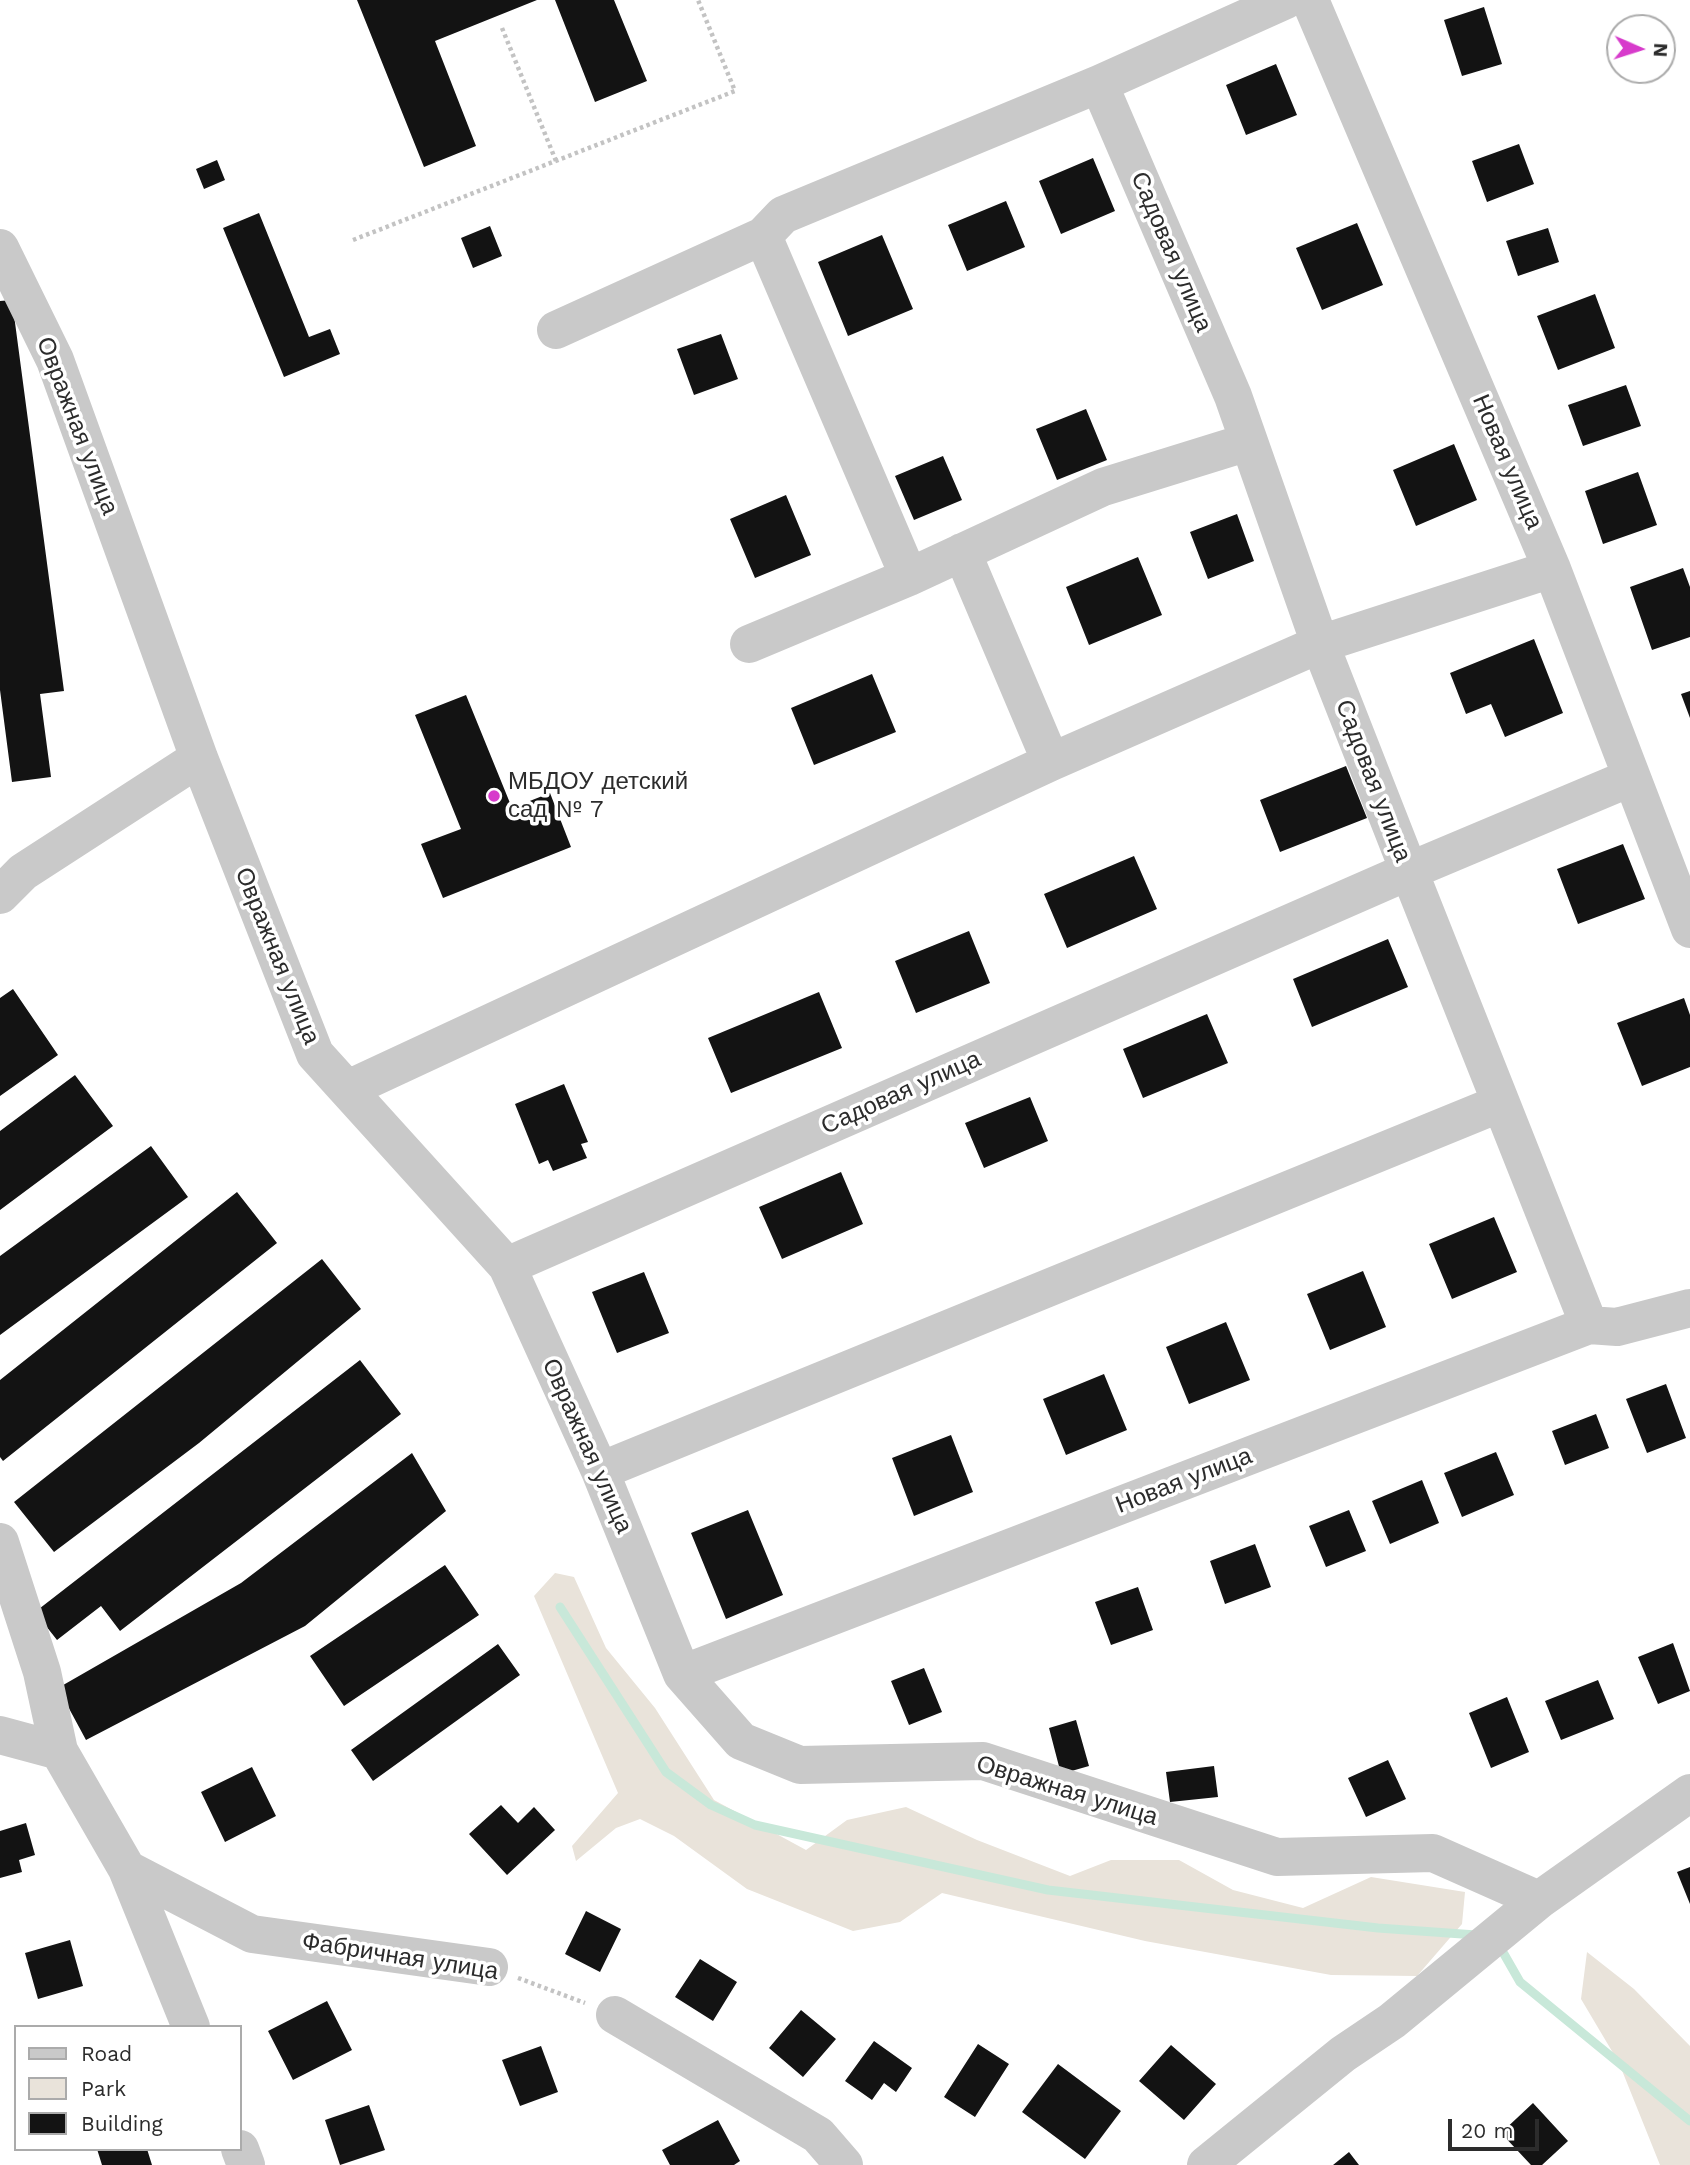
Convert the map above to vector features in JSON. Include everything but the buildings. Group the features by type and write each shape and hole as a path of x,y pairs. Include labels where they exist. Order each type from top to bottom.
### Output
{"street":[{"path":"556,330 763,236 783,215 1099,84 1286,0"},
{"name":"Новая улица","path":"1310,0 1552,569 1630,778 1681,881 1690,929"},
{"name":"Садовая улица","path":"507,1266 1409,871 1320,644 1233,396 1099,84"},
{"path":"763,236 909,577"},
{"name":"Овражная улица","path":"0,248 55,360 199,758 315,1054 507,1266 600,1471 682,1674 741,1741 800,1765 983,1761 1277,1857 1433,1853 1539,1900"},
{"path":"749,644 909,577 1103,487 1248,442"},
{"path":"962,552 1051,762"},
{"path":"348,1089 1051,762 1320,644 1552,569"},
{"path":"0,895 23,872 199,758"},
{"path":"1589,1325 1409,871 1630,778"},
{"path":"600,1471 1501,1103"},
{"name":"Новая улица","path":"682,1674 1589,1325 1617,1327 1690,1308"},
{"path":"0,1542 42,1672 59,1751 127,1869 190,2025"},
{"path":"0,1735 59,1751"},
{"path":"1206,2165 1343,2054 1392,2021 1539,1900 1690,1793"},
{"name":"Фабричная улица","path":"127,1869 252,1934 489,1967"},
{"path":"615,2015 818,2135 844,2165"}],"path":[{"path":"353,240 735,91 698,0"},
{"path":"502,28 555,161"},
{"name":"Фабричная улица","path":"489,1967 615,2015"}],"green space":[{"path":"555,1573 574,1577 606,1648 655,1708 714,1800 806,1850 847,1820 906,1807 977,1840 1070,1876 1111,1860 1179,1860 1233,1890 1303,1908 1371,1877 1465,1892 1462,1924 1417,1976 1331,1975 1145,1941 942,1893 900,1922 853,1931 747,1889 674,1836 640,1819 616,1828 576,1861 572,1846 618,1793 534,1596"},
{"path":"1587,1952 1634,1989 1690,2046 1690,2165 1660,2165 1619,2063 1581,1999"}],"waterway":[{"path":"560,1607 666,1772 711,1805 755,1825 1048,1890 1378,1928 1476,1935"},
{"path":"1504,1954 1520,1982 1690,2121"}],"place":[{"name":"МБДОУ детский сад № 7","path":"494,796"}]}
